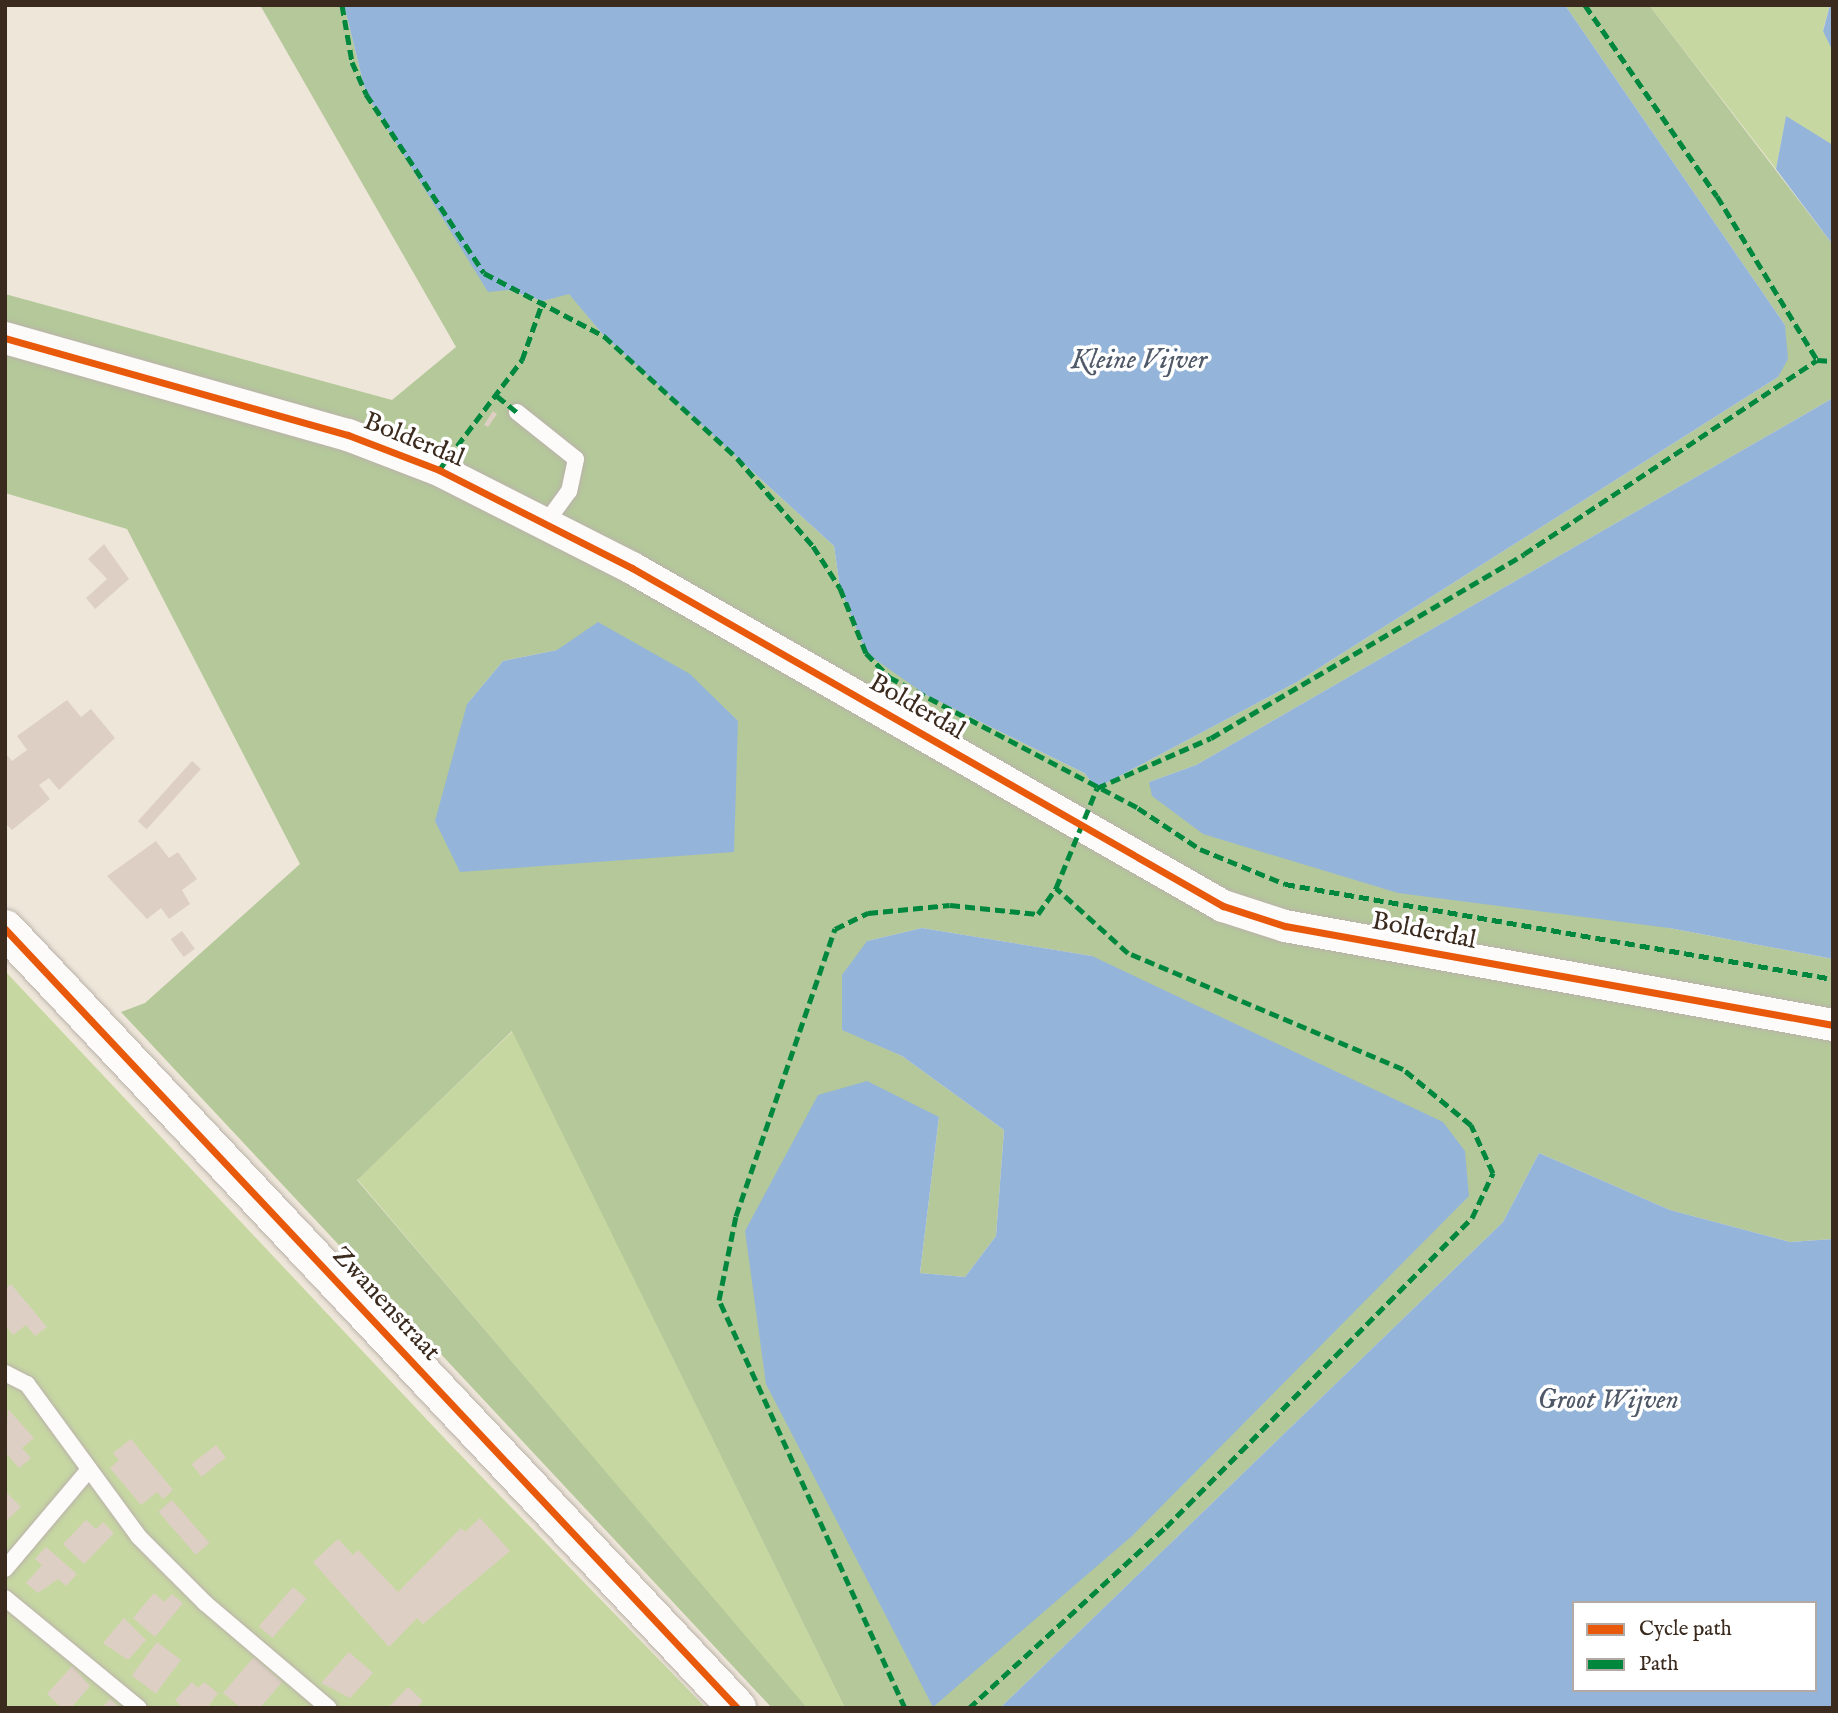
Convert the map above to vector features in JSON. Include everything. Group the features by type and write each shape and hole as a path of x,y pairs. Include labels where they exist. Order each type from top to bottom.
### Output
{"street":[{"name":"Bolderdal","path":"5,338 348,435 439,470 546,523 1223,906 1285,926 1833,1025"},
{"name":"Zwanenstraat","path":"5,929 737,1708"}],"lane":[{"path":"517,412 576,458 569,491 546,523"},
{"path":"5,1373 27,1384 87,1472 205,1603 330,1708"},
{"path":"5,1569 87,1472"},
{"path":"5,1598 139,1708"}],"green space":[{"path":"260,5 344,5 366,94 508,290 543,301 569,293 604,336 834,546 840,588 926,695 1084,773 1097,788 1297,682 1778,377 1785,325 1565,5 1649,5 1833,245 1833,398 1196,765 1149,782 1669,928 1833,959 1833,1239 1790,1242 1670,1210 1539,1153 1503,1222 1000,1708 845,1708 512,1031 357,1180 807,1708 772,1708 121,1012 145,1003 300,864 127,529 5,493 5,294 392,400 456,347","holes":["557,650 467,704 503,661","922,928 1092,956 933,1707 746,1231 939,1117 920,1273 965,1277 996,1236 1004,1130 902,1056 842,1029 867,941"]},
{"path":"1649,5 1830,5 1823,30 1833,52 1833,145 1786,117 1776,169"},
{"path":"5,971 447,1441 706,1708 5,1708"},
{"path":"513,1031 845,1708 807,1708 798,1700 357,1179"}],"water":[{"name":"Kleine Vijver","path":"344,5 1565,5 1785,325 1788,359 1778,377 1297,682 1097,788 1084,773 926,695 866,653 840,588 834,546 604,336 569,294 543,301 508,290 488,292 366,94"},
{"path":"1830,5 1833,5 1833,52 1823,31"},
{"path":"1786,116 1833,145 1833,245 1776,169"},
{"path":"1833,398 1833,959 1669,928 1398,893 1203,834 1152,796 1149,782 1196,765"},
{"path":"598,622 690,674 738,721 734,852 460,872 435,821 467,704 503,661 557,650"},
{"path":"922,928 1092,956 1443,1122 1465,1151 1469,1196 1132,1536 933,1707 766,1384 745,1231 818,1095 867,1081 939,1117 920,1273 965,1277 996,1236 1004,1130 902,1056 842,1030 842,975 867,941"},
{"name":"Groot Wijven","path":"1539,1153 1670,1210 1790,1242 1833,1239 1833,1708 1000,1708 1503,1222"}],"building":[{"path":"493,411 497,414 488,427 484,425"},
{"path":"104,544 129,579 95,609 86,598 107,579 88,559"},
{"path":"67,700 81,717 91,709 115,738 59,790 49,778 39,785 50,799 12,830 5,823 5,753 12,761 27,750 17,736"},
{"path":"192,761 201,769 147,829 138,821"},
{"path":"156,841 169,858 178,852 197,879 182,890 190,904 169,919 161,908 147,919 107,876"},
{"path":"182,931 195,949 184,957 171,939"},
{"path":"11,1284 47,1327 35,1336 26,1325 13,1335 5,1325 5,1289"},
{"path":"8,1409 34,1438 22,1448 31,1458 19,1468 5,1452"},
{"path":"131,1439 173,1490 163,1499 157,1492 141,1505 110,1468 119,1460 113,1453"},
{"path":"216,1445 226,1458 201,1477 192,1464"},
{"path":"5,1491 21,1507 5,1522"},
{"path":"172,1500 209,1543 196,1555 158,1512"},
{"path":"480,1518 510,1551 423,1624 417,1618 389,1647 313,1562 338,1539 353,1555 358,1550 398,1592 461,1528 465,1532"},
{"path":"86,1520 96,1529 103,1522 114,1533 84,1564 63,1544"},
{"path":"46,1547 77,1574 66,1586 58,1579 38,1593 26,1583 42,1565 35,1559"},
{"path":"293,1587 307,1599 272,1638 259,1626"},
{"path":"154,1593 164,1602 172,1594 183,1603 155,1637 133,1618"},
{"path":"124,1618 146,1640 128,1660 103,1643"},
{"path":"157,1642 181,1660 156,1694 132,1676"},
{"path":"349,1652 373,1673 350,1698 321,1683"},
{"path":"254,1657 282,1682 260,1708 241,1708 223,1693"},
{"path":"72,1666 90,1686 71,1708 62,1708 47,1694"},
{"path":"192,1682 198,1688 204,1682 218,1693 207,1708 183,1708 175,1700"},
{"path":"408,1687 423,1701 416,1708 388,1708"},
{"path":"110,1699 120,1708 102,1708"}],"marked path":[{"path":"342,5 352,62 366,94 484,273 604,336 737,458 813,546 840,588 866,653 889,677 1138,808 1200,849 1285,884 1833,979"},
{"path":"1585,5 1717,196 1817,360"},
{"path":"439,470 522,360 543,301"},
{"path":"905,1708 719,1300 736,1216 835,929 868,913 950,905 1038,914 1056,888 1097,788 1211,738 1524,554 1817,360 1833,361"},
{"path":"497,396 517,412"},
{"path":"969,1708 1166,1527 1472,1218 1493,1173 1471,1125 1403,1069 1128,953 1056,888"}],"cycle path":[{"path":"5,338 348,435 439,470 632,568 1223,906 1285,926 1833,1025"},
{"path":"5,929 737,1708"}]}
